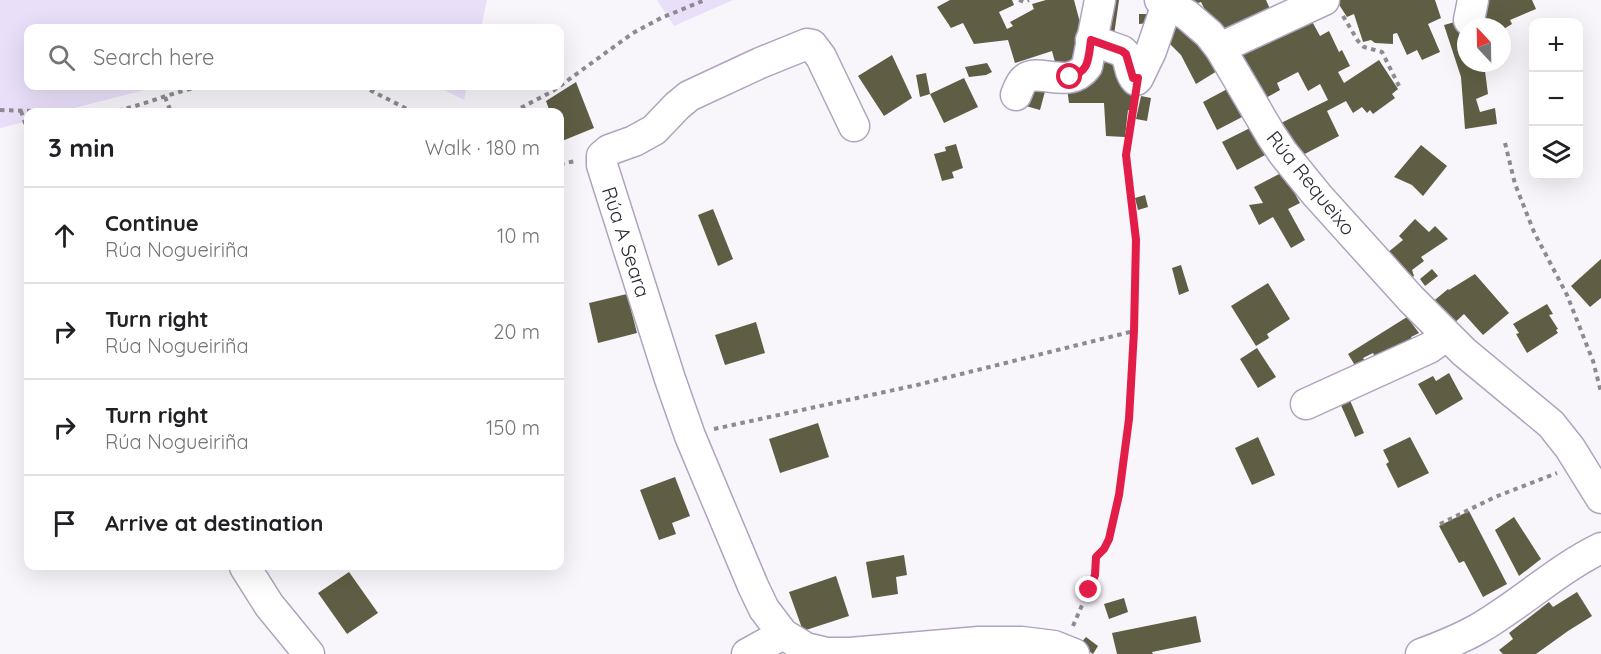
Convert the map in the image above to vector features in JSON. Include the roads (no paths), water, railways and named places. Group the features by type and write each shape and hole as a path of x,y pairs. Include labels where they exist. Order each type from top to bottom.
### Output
{"street":[{"path":"1016,95 1021,83 1028,77 1059,79 1078,75 1087,66 1100,0"},
{"path":"1220,48 1324,0"},
{"path":"1091,40 1122,51 1129,59 1133,78 1138,78 1151,51 1164,2"},
{"name":"Rúa Requeixo","path":"1164,2 1196,22 1220,48 1271,135 1317,195 1446,336 1562,435 1601,498"},
{"name":"Rúa A Seara","path":"854,126 821,57 812,45 807,44 689,96 654,130 634,141 609,150 602,156 602,165 669,380 690,436 764,609 783,634 806,648 827,653 850,654 979,642 1039,643 1068,651"},
{"path":"1306,404 1429,348 1446,336"},
{"path":"1421,654 1452,643 1478,629 1564,569 1601,548"},
{"path":"247,570 269,605 309,654"},
{"path":"747,654 783,634"}]}
